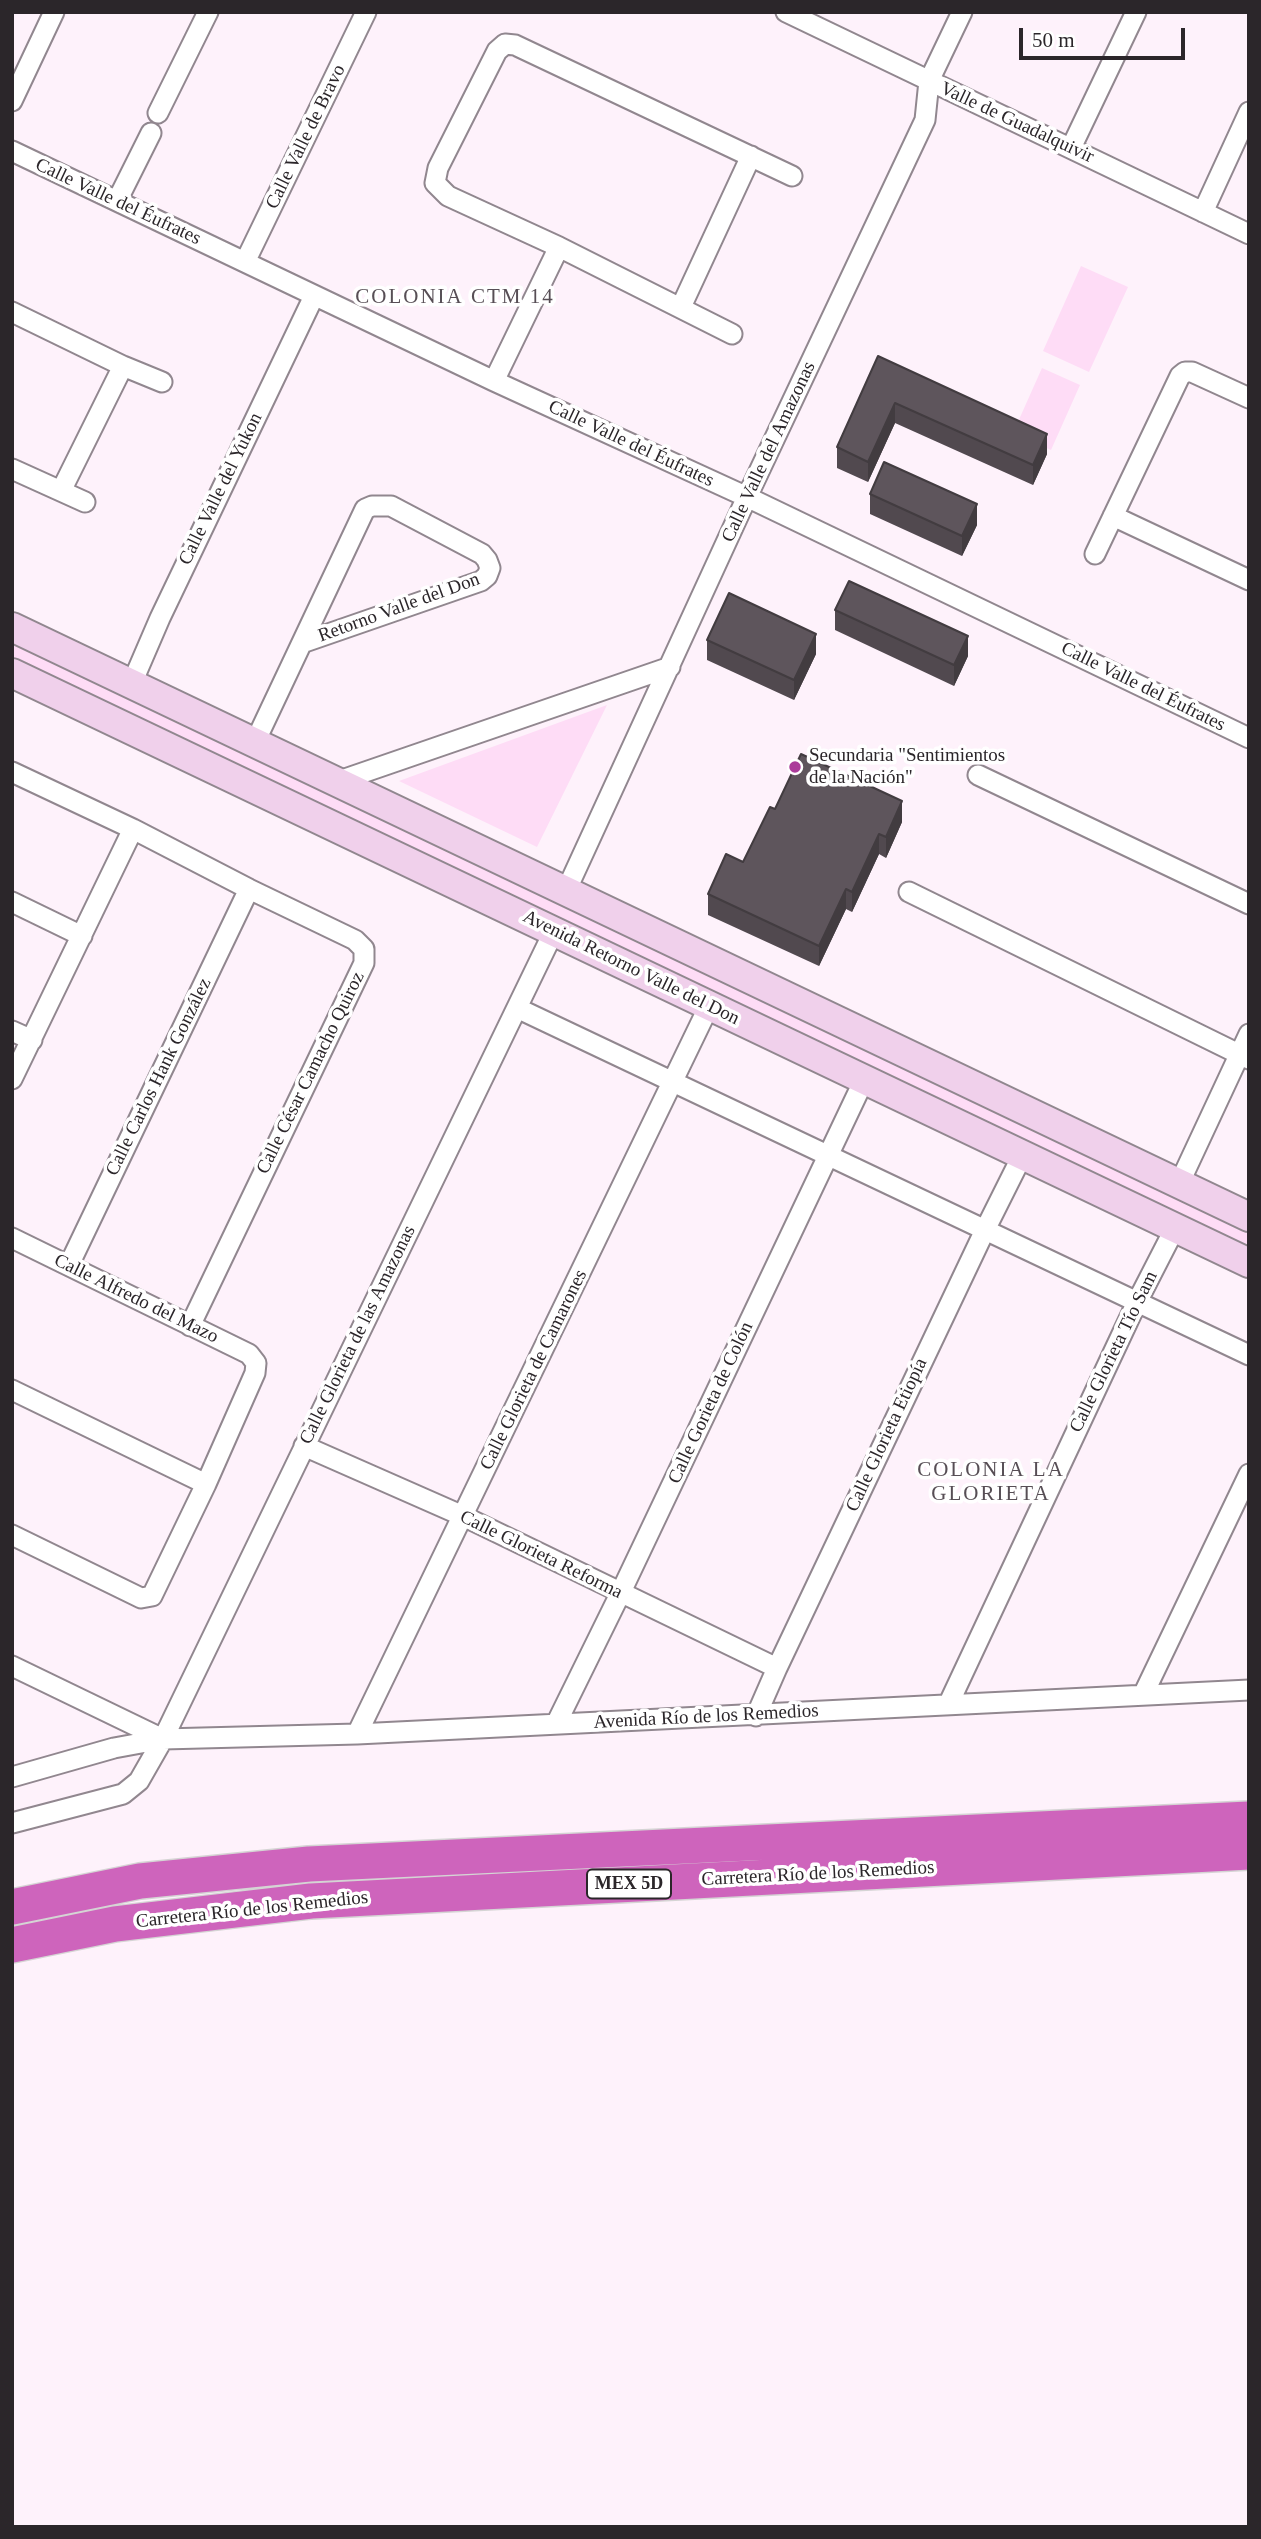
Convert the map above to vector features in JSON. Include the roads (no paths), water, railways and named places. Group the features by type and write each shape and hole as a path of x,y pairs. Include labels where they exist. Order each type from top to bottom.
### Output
{"highway":[{"name":"Carretera Río de los Remedios","path":"12,1907 140,1881 309,1864 1249,1819"},
{"name":"Carretera Río de los Remedios","path":"12,1945 115,1924 311,1901 1249,1852"}],"street":[{"path":"12,101 54,12"},
{"path":"158,113 208,12"},
{"name":"Calle Valle de Bravo","path":"245,262 366,12"},
{"name":"Valle de Guadalquivir","path":"786,12 808,17 929,81 1249,234"},
{"name":"Calle Valle del Amazonas","path":"566,891 747,497 925,120 929,81 962,12"},
{"path":"1071,148 1136,12"},
{"path":"732,334 559,247 448,196 435,183 438,167 486,71 497,51 505,44 526,49 792,176"},
{"path":"1203,212 1249,112"},
{"path":"117,201 150,133"},
{"name":"Calle Valle del Éufrates","path":"14,156 117,201 494,381 1247,733"},
{"path":"681,307 751,156"},
{"path":"494,381 559,247"},
{"name":"Calle Valle del Yukon","path":"132,683 160,618 314,296"},
{"path":"12,312 162,382"},
{"path":"61,491 123,366"},
{"path":"1095,554 1176,382 1185,372 1199,374 1249,398"},
{"path":"12,468 85,502"},
{"name":"Retorno Valle del Don","path":"255,742 365,509 372,506 391,506 482,554 491,568 481,581 302,643"},
{"path":"1113,516 1249,580"},
{"path":"12,627 1249,1217"},
{"path":"337,782 670,667"},
{"name":"Avenida Retorno Valle del Don","path":"12,673 1249,1263"},
{"name":"Calle César Camacho Quiroz","path":"12,772 355,940 364,949 364,963 190,1326"},
{"path":"978,775 1249,904"},
{"path":"12,1079 133,829"},
{"name":"Calle Carlos Hank González","path":"69,1265 249,890"},
{"path":"909,892 1244,1056"},
{"path":"12,902 82,936"},
{"name":"Calle Glorieta de las Amazonas","path":"12,1823 123,1794 139,1781 163,1739 554,932"},
{"name":"Calle Glorieta de Camarones","path":"357,1734 709,1006"},
{"path":"517,1009 1249,1355"},
{"path":"12,1031 32,1040"},
{"path":"1179,1184 1244,1056 1249,1034"},
{"name":"Calle Gorieta de Colón","path":"555,1724 620,1594 864,1080"},
{"name":"Calle Glorieta Etiopía","path":"756,1716 1022,1156"},
{"name":"Calle Glorieta Tío Sam","path":"948,1705 1137,1302 1175,1228"},
{"name":"Calle Alfredo del Mazo","path":"12,1238 249,1354 256,1363 255,1373 206,1484"},
{"path":"12,1390 206,1484 156,1591 148,1598 141,1598 12,1535"},
{"name":"Calle Glorieta Reforma","path":"304,1447 463,1517 777,1668"},
{"path":"1143,1695 1249,1474"},
{"path":"12,1666 163,1739"},
{"name":"Avenida Río de los Remedios","path":"12,1777 114,1748 163,1739 357,1734 756,1716 1249,1690"}],"place":[{"name":"Secundaria \"Sentimientos de la Nación\"","path":"795,767"}],"district":[{"name":"COLONIA CTM 14","path":"455,297"},
{"name":"COLONIA LA GLORIETA","path":"991,1482"}]}
